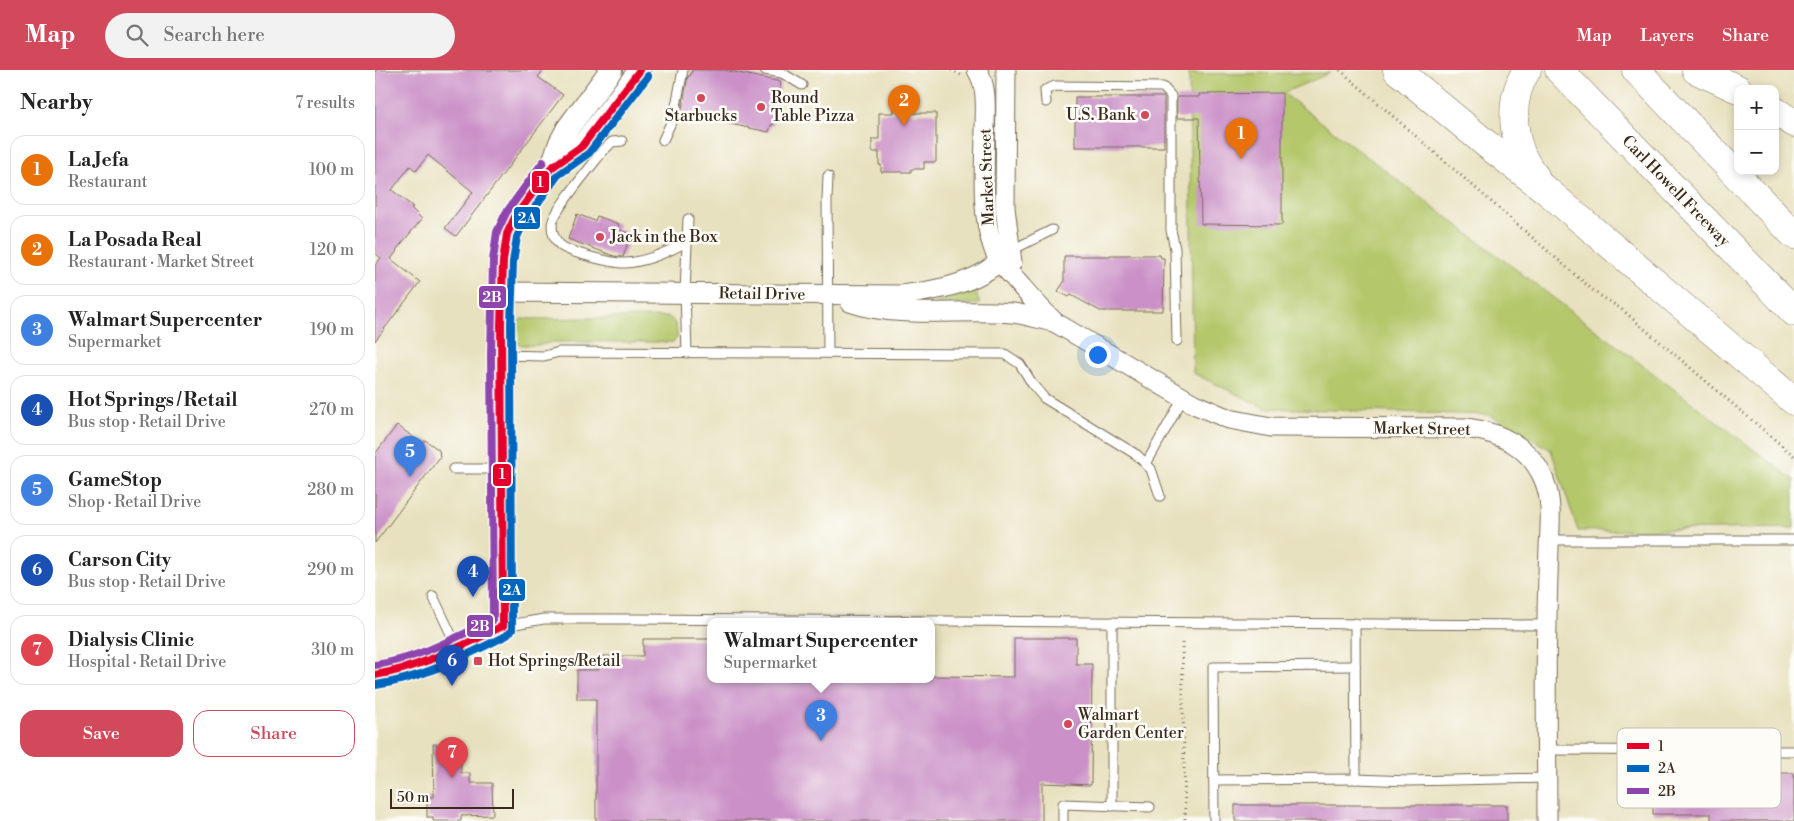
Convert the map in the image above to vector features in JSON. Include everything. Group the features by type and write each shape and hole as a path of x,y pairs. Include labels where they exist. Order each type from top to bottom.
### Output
{"highway":[{"path":"1397,70 1490,147 1547,190 1794,401"},
{"path":"1527,70 1523,76 1516,100 1514,121 1517,143 1528,169 1547,190"},
{"name":"Carl Howell Freeway","path":"1559,70 1794,312"},
{"path":"1636,70 1794,235"},
{"path":"1696,70 1734,87"},
{"path":"1779,114 1794,123"}],"street":[{"path":"375,676 391,674 420,665 503,626 501,354 503,261 507,234 515,217 551,168 568,128 611,70"},
{"path":"551,168 582,146 640,70"},
{"name":"Market Street","path":"1006,70 1005,257 1014,278 1038,307 1055,323 1183,398 1229,419 1271,427 1467,428 1501,436 1520,447 1532,461 1544,480 1551,518 1547,625 1547,821"},
{"name":"Market Street","path":"969,73 982,78 985,100 985,194 989,230 993,248 1005,257"},
{"name":"Retail Drive","path":"502,292 902,295 930,292 969,279 1005,257"},
{"path":"828,295 861,306 901,312 1014,313 1055,323"}],"lane":[{"path":"663,140 674,116 683,70"},
{"path":"765,70 781,73 802,85"},
{"path":"1046,102 1045,90 1055,86 1163,87 1171,96 1171,230 1175,249 1177,340"},
{"path":"622,141 612,142 604,150 559,209 552,223 554,237 561,246 613,263 626,264 669,251 686,242"},
{"path":"829,176 827,199 829,353"},
{"path":"687,353 685,293 688,219"},
{"path":"1005,257 1052,230"},
{"path":"501,354 544,356 559,352 1005,354 1020,364 1044,398 1137,455 1151,469 1160,496"},
{"path":"1146,464 1183,398"},
{"path":"453,469 501,469"},
{"path":"1549,540 1794,540"},
{"path":"433,596 457,647"},
{"path":"503,626 544,619 707,620"},
{"path":"935,621 1547,625"},
{"path":"1112,622 1113,806"},
{"path":"1355,623 1356,779"},
{"path":"1214,821 1213,667 1355,666"},
{"path":"1547,750 1617,750"},
{"path":"1781,751 1794,751"},
{"path":"1214,780 1356,779 1409,781 1547,778"},
{"path":"1063,821 1063,804 1150,807"}],"path":[{"path":"951,70 969,73"},
{"path":"1340,70 1590,287 1620,308 1794,456"},
{"path":"1183,643 1185,821"}],"green space":[{"path":"1330,73 1283,93 1794,480 1794,528 1578,531 1551,450 1490,415 1265,408 1193,373 1189,74"},
{"path":"974,287 980,304 935,304 935,301 960,294"},
{"path":"669,317 677,329 677,338 673,342 552,342 529,345 515,343 514,340 515,327 521,319"}],"building":[{"path":"375,70 544,70 538,77 563,95 456,236 445,228 473,192 428,155 416,171 410,166 392,190 413,207 411,208 422,219 396,250 391,259 420,282 375,341 375,265 381,258 375,253"},
{"path":"692,70 725,70 781,82 773,125 771,125 769,132 681,114 688,76 690,76"},
{"path":"1282,93 1282,225 1201,224 1199,118 1177,118 1177,97 1199,97 1199,94"},
{"path":"1075,97 1164,97 1164,147 1075,147"},
{"path":"894,107 910,107 910,113 936,113 936,162 924,162 924,169 911,169 911,172 881,172 879,152 872,152 872,139 879,139 879,113 894,113"},
{"name":"Jack in the Box","path":"577,214 595,221 597,216 619,224 617,229 631,234 623,257 614,256 568,239"},
{"path":"1160,255 1161,258 1164,258 1163,311 1100,311 1071,295 1069,297 1058,291 1064,282 1064,256"},
{"path":"397,425 422,444 425,440 439,450 440,457 375,543 375,454"},
{"path":"1014,638 1076,638 1076,664 1092,664 1091,785 1042,783 1042,821 596,821 596,699 577,699 577,670 599,670 599,656 643,656 643,639 707,639 707,683 935,683 935,676 1014,677"},
{"path":"433,744 461,744 461,773 470,773 470,783 492,783 493,815 461,816 461,821 433,821 433,817 427,817 427,797 434,797"},
{"path":"1781,773 1794,773 1794,821 1711,821 1711,814 1653,814 1653,808 1781,808"},
{"path":"1235,805 1507,805 1507,821 1235,821"}],"transit line":[{"name":"1","path":"503,626 501,324 503,261 507,234 515,217 551,168 582,146 640,70"},
{"name":"2A","path":"376,685 394,682 427,672 476,651 507,635 512,630 511,324 513,262 517,237 524,222 558,175 589,153 648,76"},
{"name":"2B","path":"375,665 421,653 493,620 491,355 493,260 497,232 506,213 543,162"},
{"name":"1","path":"375,675 425,662 503,626"}],"place":[{"name":"Starbucks","path":"701,98"},
{"name":"Round Table Pizza","path":"761,107"},
{"name":"U.S. Bank","path":"1145,115"},
{"name":"La Posada Real","path":"904,126"},
{"name":"La Jefa","path":"1241,159"},
{"name":"Jack in the Box","path":"600,237"},
{"name":"GameStop","path":"410,477"},
{"name":"Hot Springs / Retail","path":"473,597"},
{"name":"Hot Springs/Retail","path":"478,661"},
{"name":"Carson City","path":"452,686"},
{"name":"Walmart Garden Center","path":"1068,724"},
{"name":"Walmart Supercenter","path":"821,741"},
{"name":"Dialysis Clinic","path":"452,778"}]}
